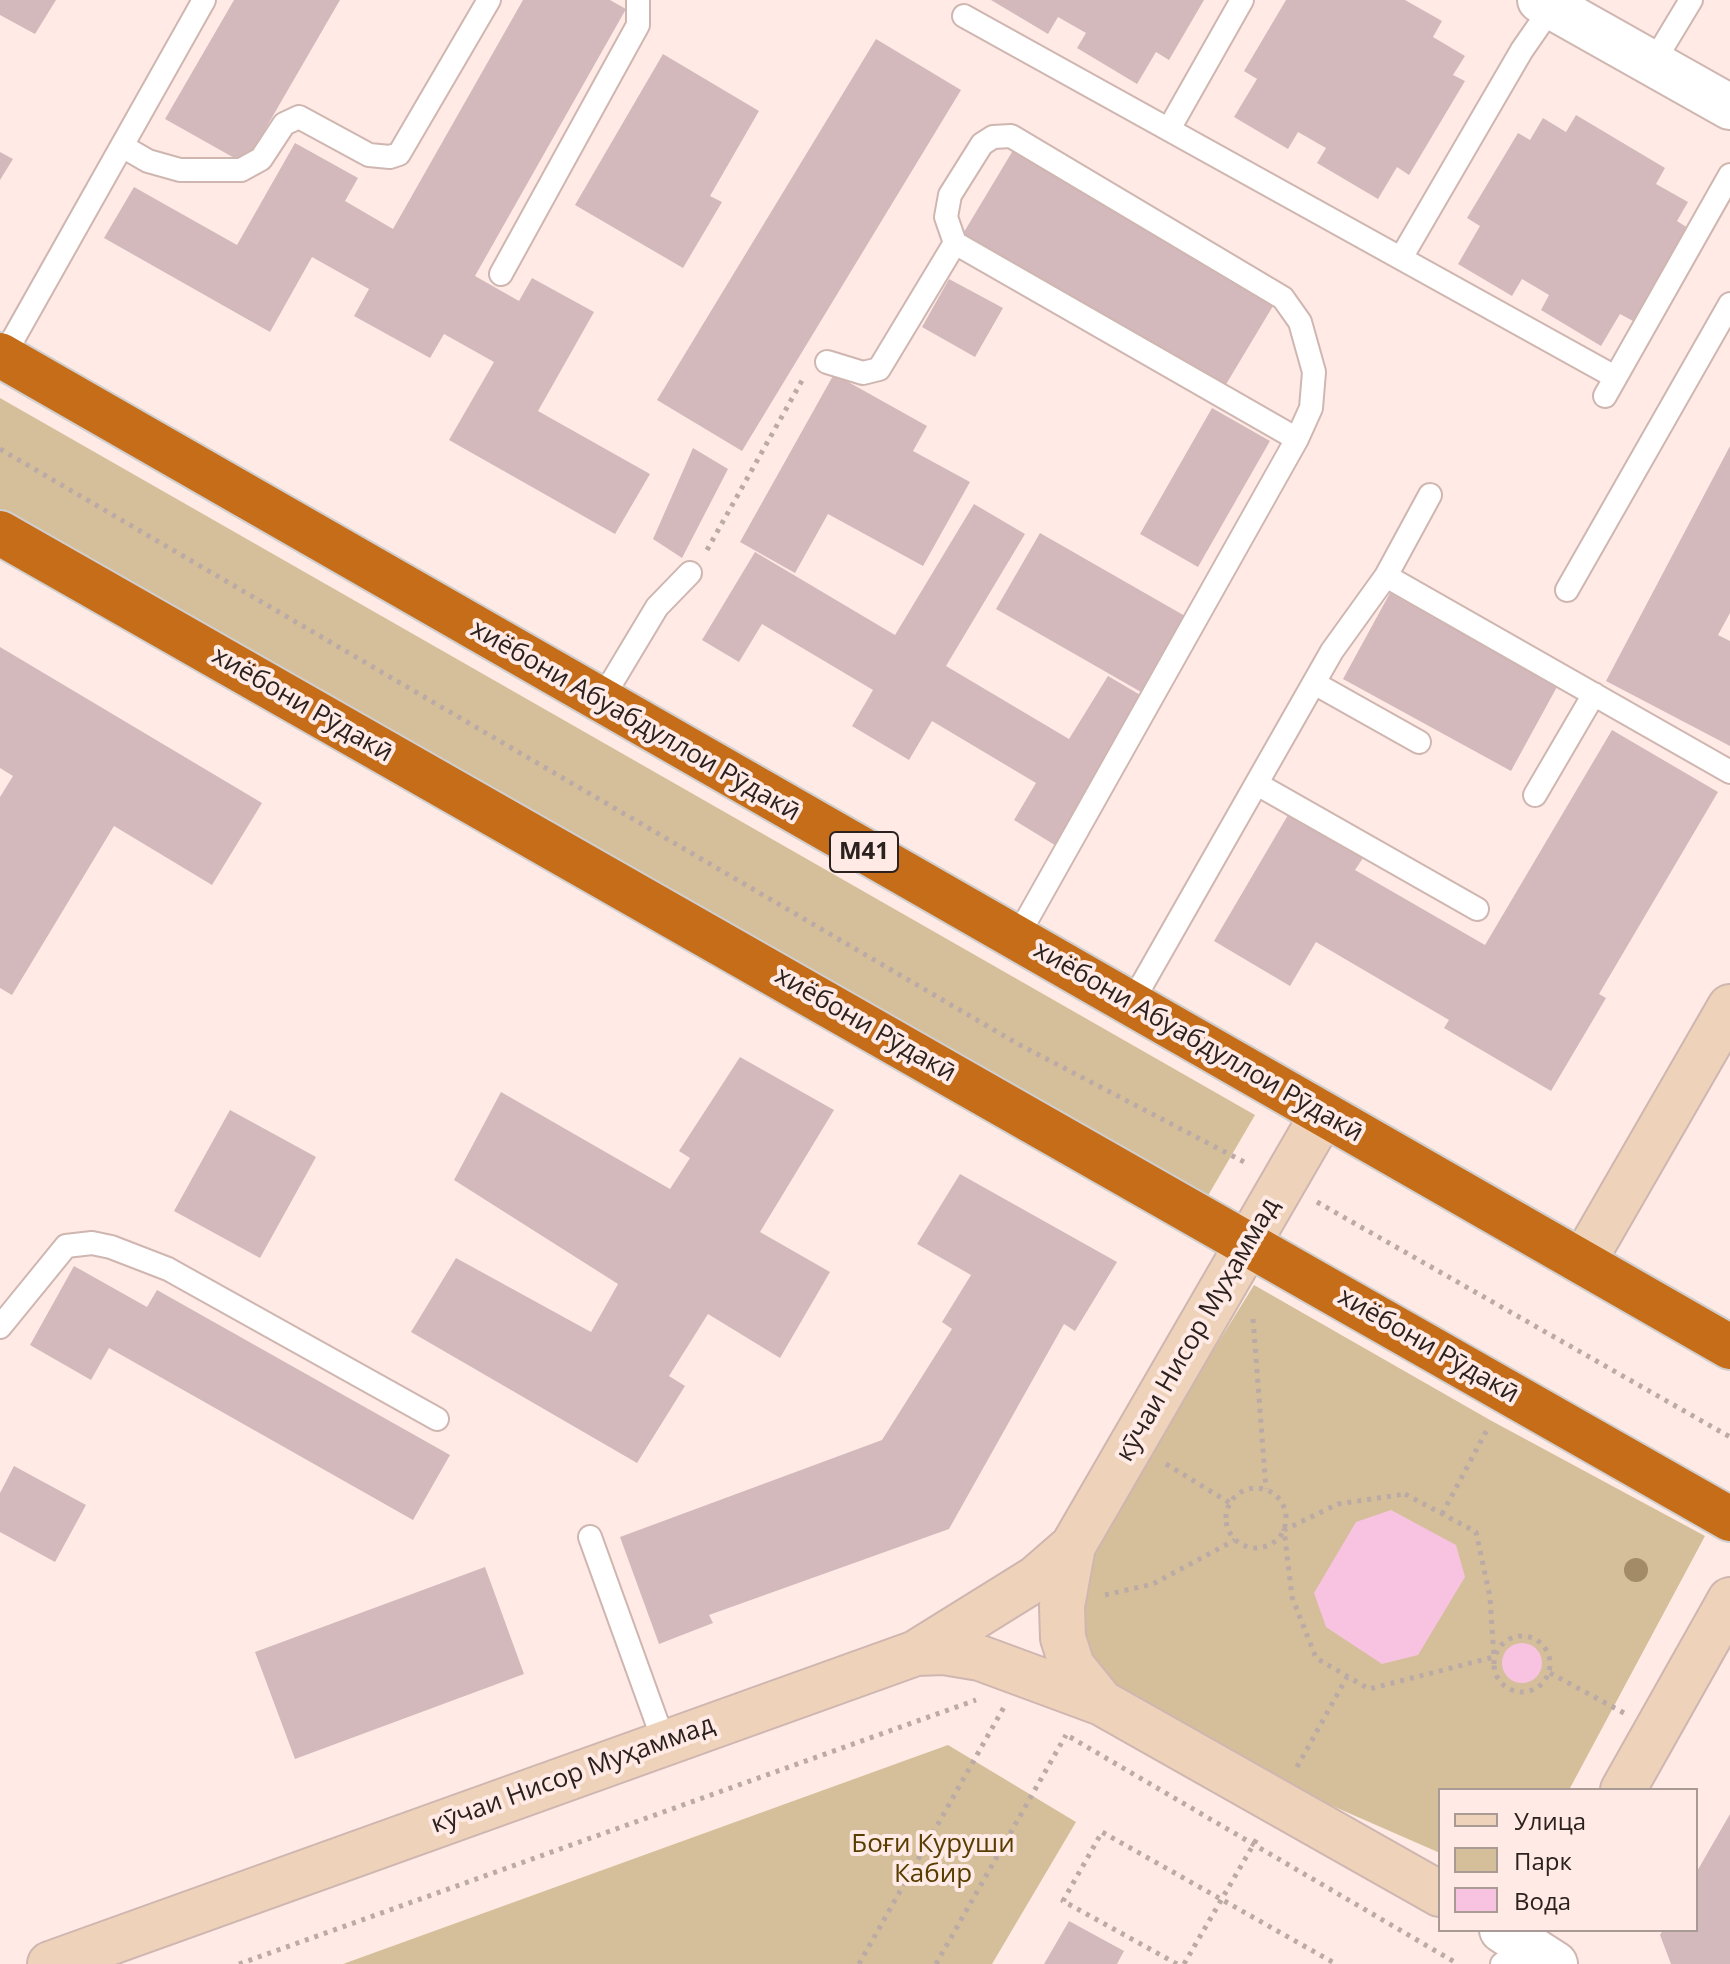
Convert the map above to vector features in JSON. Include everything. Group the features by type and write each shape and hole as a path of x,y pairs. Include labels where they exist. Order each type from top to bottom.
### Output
{"highway":[{"name":"хиёбони Абуабдуллои Рӯдакӣ","path":"2,356 600,702 1730,1347"},
{"name":"хиёбони Рӯдакӣ","path":"0,533 1730,1519"}],"street":[{"path":"1550,2 1730,107"},
{"path":"1583,1262 1730,1007"},
{"name":"кӯчаи Нисор Муҳаммад","path":"50,1964 916,1653 1035,1579 1073,1546 1323,1114"},
{"name":"кӯчаи Нисор Муҳаммад","path":"1073,1546 1062,1606 1063,1638 1072,1666 1102,1703"},
{"path":"1624,1788 1730,1600"},
{"path":"916,1653 944,1652 980,1658 1102,1703 1438,1893"}],"lane":[{"path":"2,356 204,0"},
{"path":"122,146 148,161 180,170 241,170 261,159 284,124 299,117 369,155 390,157 399,154 489,0"},
{"path":"501,274 638,25 638,0"},
{"path":"1169,129 1242,0"},
{"path":"1653,63 1691,0"},
{"path":"1401,258 1550,2"},
{"path":"964,16 1401,258 1610,387 1730,175"},
{"path":"1016,939 1297,439 1311,408 1314,372 1300,322 1283,298 1011,136 993,137 982,144 950,195 946,217 955,243 1297,439"},
{"path":"827,362 863,373 879,369 955,243"},
{"path":"1567,590 1730,304"},
{"path":"1131,1004 1314,683 1386,576 1430,495"},
{"path":"600,702 657,607 690,573"},
{"path":"1386,576 1730,772"},
{"path":"1314,683 1419,742"},
{"path":"1535,795 1594,694"},
{"path":"1257,784 1477,909"},
{"path":"0,1327 58,1251 77,1243 111,1247 168,1269 437,1419"},
{"path":"590,1537 664,1742"}],"path":[{"path":"690,573 713,540 804,378 827,362"},
{"path":"0,449 1018,1044 1283,1183 1730,1437"},
{"path":"1252,1305 1266,1489"},
{"path":"1442,1514 1507,1392"},
{"path":"1132,1444 1230,1503"},
{"path":"1494,1657 1369,1689 1347,1677 1316,1658 1292,1597 1284,1530 1285,1511 1282,1502 1266,1489 1246,1490 1230,1503 1226,1522 1235,1540 1253,1548 1262,1547 1278,1538 1284,1530 1338,1504 1405,1494 1476,1532 1490,1597 1494,1657 1496,1676 1509,1690 1529,1692 1545,1682 1550,1673 1549,1655 1538,1641 1530,1637 1512,1637 1498,1648 1494,1657"},
{"path":"1062,1606 1153,1584 1235,1540"},
{"path":"1550,1673 1656,1731"},
{"path":"1184,1964 1347,1677"},
{"path":"859,1964 1007,1702 1000,1698"},
{"path":"239,1964 978,1700"},
{"path":"1054,1728 1458,1964"},
{"path":"936,1964 1066,1735"},
{"path":"1177,1964 1063,1901 1102,1832 1336,1964"}],"green space":[{"path":"0,398 1255,1115 1206,1199 0,510"},
{"path":"1254,1285 1490,1420 1705,1536 1570,1788 1438,1788 1438,1852 1280,1783 1107,1685 1087,1645 1082,1605 1086,1555"},
{"name":"Боғи Куруши Кабир","path":"948,1745 1076,1822 992,1964 343,1964"}],"water":[{"path":"1391,1510 1456,1545 1465,1577 1418,1655 1382,1664 1326,1627 1314,1593 1356,1522"},
{"path":"1522,1643 1536,1649 1542,1663 1536,1677 1522,1683 1508,1677 1502,1663 1508,1649"}],"building":[{"path":"0,0 56,0 35,34 0,15"},
{"path":"234,0 340,0 245,164 165,119"},
{"path":"523,0 610,0 626,9 475,276 519,301 532,278 594,312 538,411 650,474 615,534 449,440 494,362 444,334 430,358 354,316 369,289 312,257 270,332 104,238 134,187 237,245 295,143 358,178 345,201 393,229"},
{"path":"991,0 1204,0 1169,60 1156,52 1137,84 1077,48 1086,33 1058,17 1048,34"},
{"path":"1286,0 1405,0 1442,21 1433,37 1465,56 1453,75 1465,81 1409,175 1397,167 1378,199 1317,163 1326,148 1298,132 1288,149 1234,117 1257,79 1244,71"},
{"path":"876,39 961,90 742,451 657,400"},
{"path":"663,54 759,111 710,196 722,202 683,268 575,205"},
{"path":"1576,115 1665,168 1656,184 1688,202 1677,221 1688,228 1633,321 1620,314 1601,346 1541,310 1549,295 1522,279 1512,296 1458,264 1480,226 1467,218 1518,133 1530,140 1543,118 1566,132"},
{"path":"1015,147 1276,301 1222,391 961,237"},
{"path":"0,152 13,159 0,180"},
{"path":"949,279 1003,308 975,357 922,327"},
{"path":"834,374 927,426 913,451 970,482 923,566 828,514 795,573 740,542"},
{"path":"1212,408 1270,441 1198,567 1140,534"},
{"path":"1730,446 1730,613 1718,635 1730,641 1730,746 1606,681"},
{"path":"693,448 728,469 682,558 653,539"},
{"path":"974,504 1025,534 946,666 1069,739 1108,676 1147,699 1058,847 1014,820 1036,783 932,721 909,760 852,726 873,690 762,624 739,662 702,640 755,552 895,635"},
{"path":"1040,533 1192,620 1148,696 996,609"},
{"path":"1390,593 1558,685 1511,771 1343,679"},
{"path":"0,647 262,803 212,885 114,826 12,995 0,988 0,797 13,776 0,768"},
{"path":"1612,730 1718,792 1599,994 1606,998 1551,1091 1444,1028 1449,1020 1316,942 1290,986 1214,941 1288,815 1363,858 1355,870 1485,945"},
{"path":"740,1057 834,1110 760,1232 830,1272 780,1358 708,1314 669,1376 685,1386 637,1463 411,1332 456,1258 591,1332 618,1284 454,1180 501,1092 670,1189 690,1158 679,1151"},
{"path":"230,1110 316,1157 260,1258 174,1211"},
{"path":"960,1174 1117,1262 1075,1331 1064,1324 949,1529 709,1615 713,1623 659,1644 620,1537 882,1440 952,1329 942,1322 971,1275 917,1244"},
{"path":"74,1266 147,1307 157,1290 450,1455 413,1520 109,1348 91,1380 30,1345"},
{"path":"14,1466 86,1505 55,1562 0,1532 0,1493"},
{"path":"485,1567 524,1674 295,1759 255,1652"},
{"path":"1730,1814 1730,1964 1671,1964 1660,1935 1662,1932 1698,1932 1698,1870"},
{"path":"1069,1921 1124,1951 1117,1964 1044,1964"}]}
